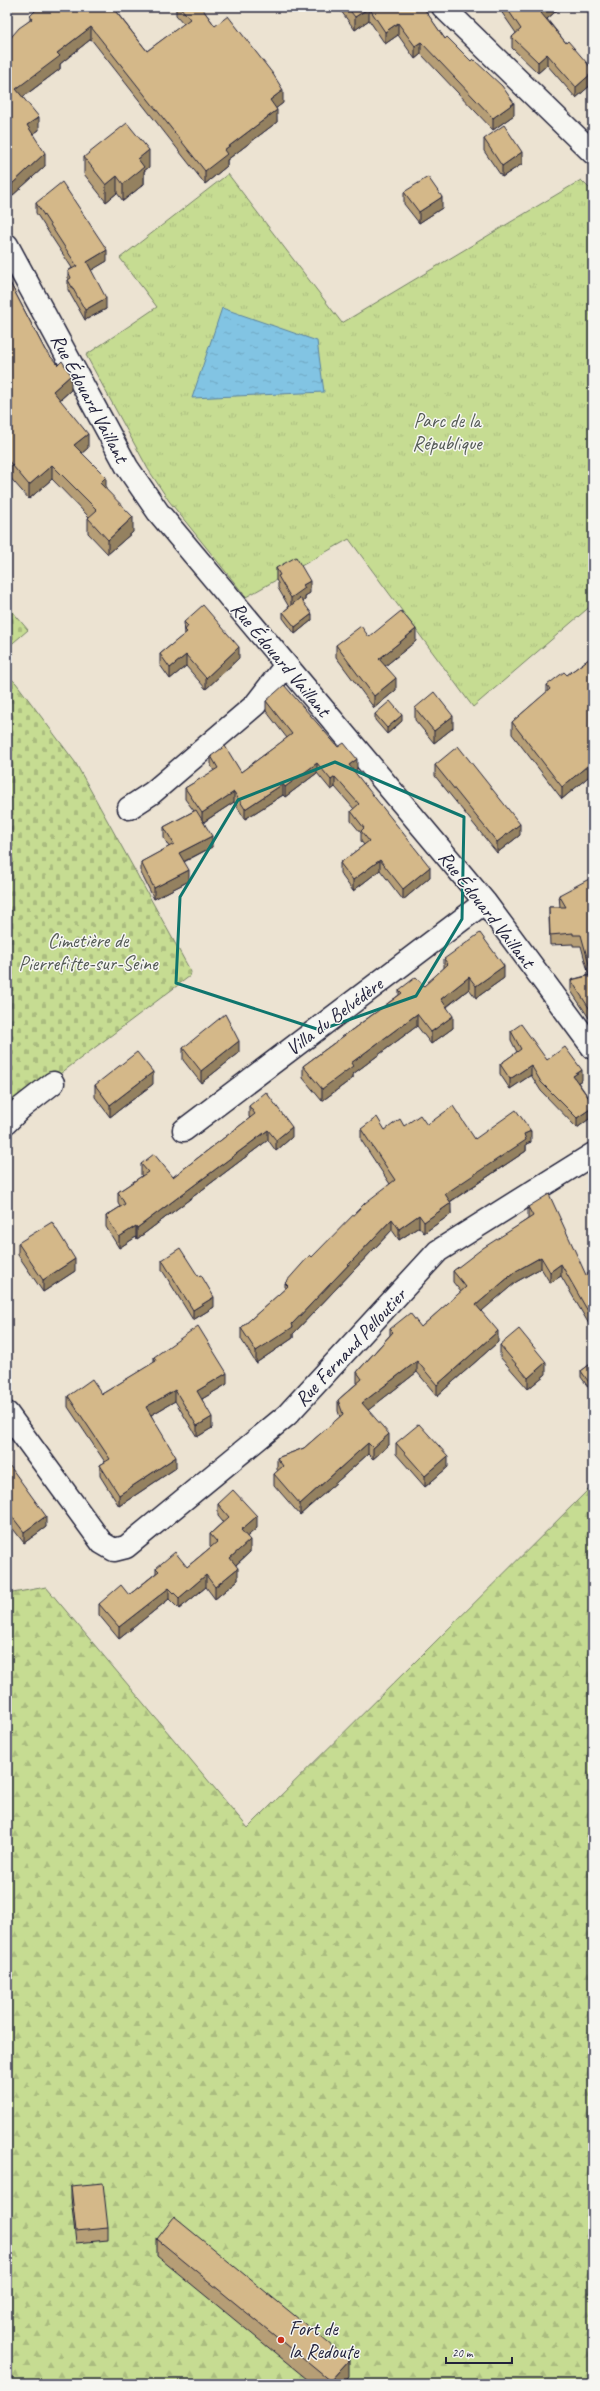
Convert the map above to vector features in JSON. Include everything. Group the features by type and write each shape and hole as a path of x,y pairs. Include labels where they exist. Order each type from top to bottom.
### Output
{"street":[{"path":"443,7 593,153"},
{"name":"Rue Édouard Vaillant","path":"7,245 127,467 158,512 485,902 593,1048"},
{"path":"129,808 152,793 255,705 286,665"},
{"name":"Villa du Belvédère","path":"184,1130 485,902"},
{"path":"7,1122 21,1108 53,1083"},
{"name":"Rue Fernand Pelloutier","path":"7,1413 102,1543 114,1550 126,1547 287,1415 438,1251 593,1154"}],"highlighted area":[{"path":"335,762 464,817 462,919 416,996 320,1030 176,983 180,897 238,800"}],"green space":[{"name":"Parc de la République","path":"228,174 342,323 581,180 593,192 593,604 473,707 349,539 246,597 169,501 148,469 86,355 157,307 120,258"},
{"path":"7,605 28,630 7,648"},
{"name":"Cimetière de Pierrefitte-sur-Seine","path":"7,675 16,683 75,762 191,972 190,976 8,1113"},
{"path":"593,1485 593,2384 7,2384 7,1594 46,1587 248,1828"}],"water":[{"path":"222,308 317,341 324,392 192,398"}],"building":[{"path":"39,7 112,7 147,51 190,19 180,7 201,7 215,26 228,16 273,74 283,90 270,100 277,110 224,150 227,154 205,171 91,27 57,53 60,56 16,89 39,117 27,125 45,153 12,184 7,175 7,42 19,28 32,19 30,16"},
{"path":"347,7 423,7 445,39 447,37 471,61 473,59 502,86 514,103 493,118 421,42 415,46 398,23 385,32 369,8 355,17"},
{"path":"506,7 548,7 541,13 566,43 568,41 593,70 593,72 576,87 547,54 538,62 512,37 521,29"},
{"path":"127,123 149,150 138,159 144,167 123,184 117,176 106,185 84,157"},
{"path":"504,125 522,152 502,166 484,139"},
{"path":"428,177 442,197 419,212 404,192"},
{"path":"62,182 107,250 87,262 106,298 85,310 68,280 71,278 68,271 77,266 36,203"},
{"path":"7,277 45,350 58,365 62,361 71,375 53,391 88,434 74,445 106,477 100,483 133,517 108,540 88,518 97,510 52,465 29,485 7,459"},
{"path":"296,557 310,581 303,585 305,588 291,598 278,576 280,575 276,568"},
{"path":"300,598 312,614 295,627 283,612"},
{"path":"203,605 239,647 206,678 186,655 170,668 160,654 187,632 185,630 188,626 184,622"},
{"path":"401,611 416,629 379,659 396,678 374,696 336,645 361,626 369,637"},
{"path":"593,656 593,761 562,787 512,722 550,689 547,685 564,672 567,675"},
{"path":"284,685 338,747 344,743 357,759 349,765 430,867 403,889 380,860 353,880 340,863 369,841 361,831 364,828 351,811 359,804 335,777 331,780 317,763 285,787 283,784 245,809 234,792 202,813 185,788 218,768 211,756 225,746 241,772 292,734 266,701"},
{"path":"434,692 453,716 434,731 415,708"},
{"path":"390,701 402,715 387,728 375,714"},
{"path":"458,746 520,824 497,842 435,765"},
{"path":"196,810 212,836 179,853 189,870 154,888 141,862 174,844 164,827"},
{"path":"589,879 593,885 593,1014 571,980 592,975 581,935 573,935 573,933 550,935 549,907 566,907 559,895"},
{"path":"480,933 504,966 476,986 469,977 441,999 453,1016 431,1032 417,1014 351,1063 353,1066 322,1089 303,1066 402,993 399,990 416,977 424,986 448,964 444,959"},
{"path":"225,1014 239,1041 201,1071 183,1048"},
{"path":"521,1024 547,1060 565,1047 582,1070 573,1076 593,1104 593,1107 577,1118 541,1082 531,1065 510,1079 500,1064 521,1049 511,1031"},
{"path":"137,1052 153,1072 110,1105 95,1085"},
{"path":"266,1092 292,1127 276,1140 268,1130 137,1228 136,1226 119,1237 106,1216 125,1204 118,1192 148,1172 141,1164 154,1154 173,1177 255,1114 249,1106"},
{"path":"453,1106 475,1139 516,1110 531,1131 524,1134 526,1140 445,1194 451,1203 424,1222 419,1215 399,1229 392,1219 292,1324 293,1327 256,1351 241,1328 288,1286 285,1283 310,1255 312,1257 365,1203 395,1180 361,1129 377,1117 385,1130 400,1119 404,1126 420,1115 427,1125"},
{"path":"549,1194 586,1275 593,1271 593,1320 561,1264 550,1272 541,1257 516,1271 476,1305 498,1331 437,1385 417,1361 362,1403 389,1434 373,1448 368,1443 300,1504 274,1474 283,1466 277,1458 304,1448 343,1414 338,1400 362,1379 357,1372 393,1332 390,1329 410,1313 421,1327 466,1287 453,1271 483,1248 533,1216 528,1207"},
{"path":"52,1222 75,1259 43,1280 18,1243"},
{"path":"180,1248 198,1276 201,1275 214,1297 193,1310 162,1260"},
{"path":"198,1326 227,1373 197,1391 212,1417 197,1426 175,1390 146,1407 176,1457 119,1495 100,1465 110,1459 68,1396 92,1379 102,1394 156,1361 154,1357"},
{"path":"519,1329 546,1362 528,1378 500,1345"},
{"path":"593,1362 593,1388 581,1371"},
{"path":"419,1424 448,1456 425,1476 396,1443"},
{"path":"7,1462 46,1516 24,1532 7,1510"},
{"path":"233,1490 257,1516 241,1530 250,1540 230,1558 238,1568 215,1587 206,1575 179,1598 169,1588 119,1627 99,1604 121,1585 129,1595 159,1571 156,1568 175,1552 187,1567 217,1542 210,1534 229,1517 218,1504"},
{"path":"103,2183 108,2228 76,2231 71,2186"},
{"path":"174,2217 349,2360 330,2381 157,2239"}],"place":[{"name":"Fort de la Redoute","path":"281,2340"}]}
